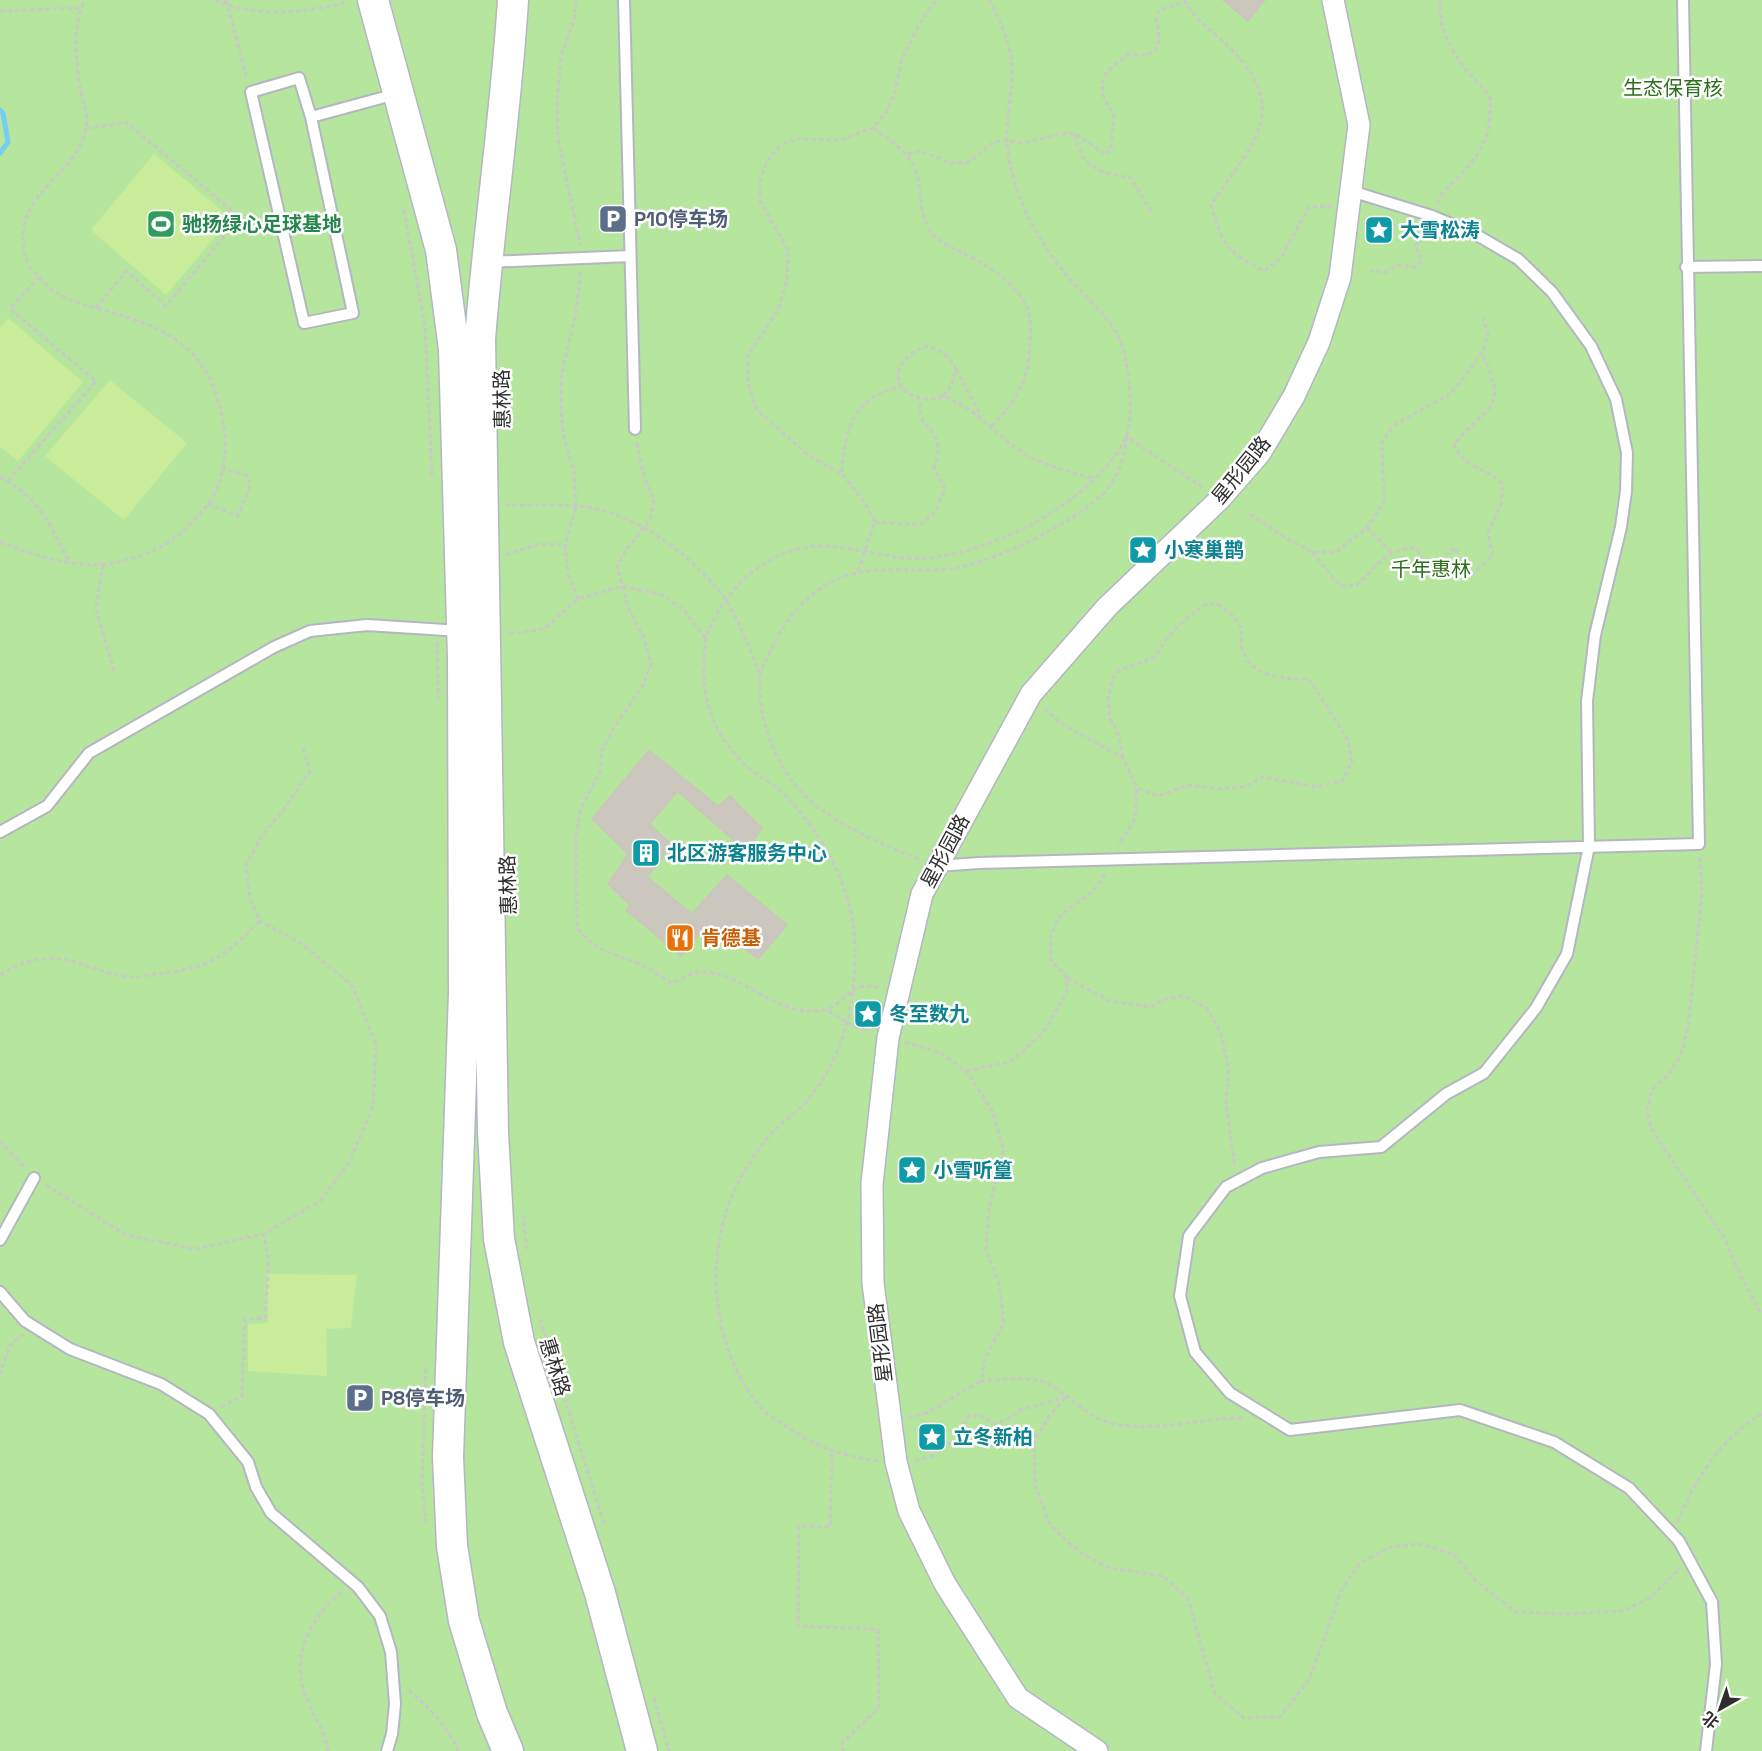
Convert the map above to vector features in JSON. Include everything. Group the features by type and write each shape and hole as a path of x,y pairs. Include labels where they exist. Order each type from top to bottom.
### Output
{"main road":[{"name":"惠林路","path":"513,0 508,83 486,262 480,339 482,632 493,1133 499,1239 519,1342 600,1593 642,1751"},
{"name":"惠林路","path":"354,4 400,94 441,250 482,632 465,993 448,1457 452,1546 464,1621 492,1713 508,1751"}],"street":[{"name":"星形园路","path":"1097,1751 1018,1698 945,1584 909,1511 896,1462 873,1283 872,1184 888,1038 922,894 1031,694 1107,607 1220,499 1260,453 1294,396 1319,342 1340,277 1359,125 1333,0"}],"lane":[{"path":"624,0 635,429"},
{"path":"937,866 1109,859 1698,844 1683,0"},
{"path":"299,78 311,117 353,313 304,323 251,92 299,78"},
{"path":"311,117 400,94"},
{"path":"1350,200 1432,216 1475,234 1518,259 1552,292 1591,346 1616,399 1627,453 1626,491 1621,527 1595,635 1587,701 1589,846 1566,954 1536,1008 1484,1073 1446,1094 1381,1147 1319,1152 1262,1168 1226,1187 1189,1236 1180,1296 1195,1352 1230,1393 1290,1430 1460,1410 1554,1442 1629,1488 1673,1535 1712,1602 1716,1664 1706,1751"},
{"path":"486,262 630,255"},
{"path":"1686,267 1762,266"},
{"path":"0,832 46,806 89,753 274,647 310,631 367,625 482,632"},
{"path":"0,1240 34,1178"},
{"path":"0,1292 25,1321 70,1348 161,1384 209,1414 248,1462 256,1487 271,1513 354,1582 383,1622 391,1652 394,1677 394,1718 387,1751"}],"path":[{"path":"0,542 26,552 104,566 132,559 175,541 208,504 222,469 227,444 215,385 197,359 173,336 147,322 68,300 48,288 28,264 23,240 27,212 43,187 80,148 87,128 87,113 76,54 80,8 85,0"},
{"path":"215,0 227,5 264,12 315,10 354,4"},
{"path":"226,0 251,92"},
{"path":"576,0 574,21 561,56 556,103 558,138 577,222 581,258 579,296 561,376 561,412 564,438 574,471 576,507 565,545 568,574 578,599"},
{"path":"858,571 875,522 864,501 842,474 808,455 778,431 756,409 749,385 747,357 779,308 787,280 788,250 760,201 760,182 767,161 781,145 795,139 842,140 873,128 886,113 895,92 902,59 921,21 936,0"},
{"path":"760,673 777,635 801,603 833,582 858,571 950,568 992,557 1030,541 1065,522 1103,493 1123,462 1131,414 1120,341 1036,232 1015,183 1006,140 1012,59 1003,28 989,0"},
{"path":"1369,271 1386,272 1398,265 1416,267 1422,260 1415,246 1429,233 1432,216 1442,194 1484,146 1491,117 1490,95 1463,68 1450,48 1439,17 1440,0"},
{"path":"908,154 920,151 952,163 967,163 994,142 1006,140 1022,143 1076,134 1107,155 1111,149 1114,114 1102,98 1103,80 1112,66 1128,54 1144,57 1155,51 1161,40 1156,16 1160,10 1184,1 1257,79 1264,117 1248,153 1210,205 1220,233 1233,255 1264,271 1281,258 1309,207 1350,200"},
{"path":"0,11 80,8"},
{"path":"87,128 127,123 258,232 282,227"},
{"path":"873,128 908,154 918,178 919,204 928,228 946,244 979,261 1007,280 1028,309 1029,369 1019,393 991,427"},
{"path":"1076,134 1078,150 1088,164 1108,174 1131,178 1152,213"},
{"path":"402,199 425,325 433,480"},
{"path":"96,308 126,271 166,306 240,218"},
{"path":"8,481 96,381 10,309 39,277"},
{"path":"1312,552 1336,552 1367,528 1384,502 1382,442 1393,426 1450,394 1482,353 1488,335 1483,318"},
{"path":"956,369 951,386 943,396 935,400 921,400 901,387 898,378 902,363 925,346 939,350 950,358 956,369 981,416"},
{"path":"1250,514 1312,552 1340,586 1357,585 1391,552 1404,547 1416,548 1425,564 1435,569 1450,551 1457,548 1464,578 1471,575 1493,555 1488,533 1500,504 1503,485 1493,474 1465,463 1454,444 1495,400 1497,386 1482,353"},
{"path":"842,474 845,436 853,417 865,404 884,390 901,387"},
{"path":"943,396 959,401 981,416 991,427 1024,453 1059,469 1094,479"},
{"path":"875,522 919,525 934,514 945,489 934,468 940,450 936,436 924,424 919,408 921,400"},
{"path":"635,429 644,477 654,500 651,518 642,527 617,568 630,612 644,638 651,663 643,686 613,729 602,751 600,772 581,808 576,836 576,928 591,945 607,954 638,963 672,983 701,971 737,982 785,1007 802,1012 829,1011 849,1024 941,1053 966,1071 992,1110 1004,1150 989,1208 986,1249 999,1283 1004,1323 986,1356 981,1381"},
{"path":"1067,1397 1020,1410 1008,1419 995,1424 982,1416 969,1415 963,1426 962,1440 945,1444 932,1456 920,1461 896,1462 832,1453 804,1439 764,1412 736,1371 720,1323 717,1269 722,1224 742,1176 774,1131 806,1103 828,1069 849,1024 854,988 856,942 848,893 822,842 780,790 750,769 714,728 703,687 705,638 726,600 761,566 795,549 829,544 888,557 927,558 964,551 1028,528 1094,479 1127,437"},
{"path":"1127,437 1220,499"},
{"path":"208,504 238,516 250,487 248,476 222,469"},
{"path":"0,477 21,488 45,514 69,561"},
{"path":"504,496 505,515"},
{"path":"505,505 576,507 604,511 642,527 693,564 726,600 760,673 772,749 792,780 818,807 873,841 937,866"},
{"path":"1367,528 1391,552"},
{"path":"505,555 539,544 565,545"},
{"path":"505,545 505,565"},
{"path":"104,566 96,609 114,672"},
{"path":"438,707 482,632 544,629 578,599 622,586 663,595 686,611 705,638"},
{"path":"1137,788 1158,796 1188,785 1220,789 1244,787 1263,777 1317,787 1343,780 1352,762 1348,740 1309,679 1287,679 1262,673 1248,661 1242,646 1241,626 1227,610 1216,603 1204,605 1187,618 1167,638 1155,657 1120,670 1113,677 1108,698 1110,719 1117,730 1123,758 1137,788 1135,819 1109,859 1104,877 1090,896 1056,922 1051,935 1051,960 1067,978 1110,1001 1150,1007 1164,999 1184,996 1206,1007 1221,1033 1229,1071 1226,1104 1238,1181"},
{"path":"1031,694 1059,722 1123,758"},
{"path":"0,1141 34,1178 126,1234 195,1249 264,1234 320,1201 350,1161 373,1106 376,1044 352,985 299,942 260,921 250,898 246,866 262,834 285,808 310,771 303,748"},
{"path":"1698,844 1702,893 1688,1028 1681,1054 1670,1073 1652,1090 1647,1110 1652,1130 1725,1239 1741,1277 1762,1315"},
{"path":"0,975 22,962 67,958 130,977 189,971 230,951 260,921"},
{"path":"966,1071 1009,1062 1026,1049 1045,1030 1067,992 1067,978"},
{"path":"829,1011 854,988 871,985 898,995"},
{"path":"522,1208 527,1253"},
{"path":"209,1414 242,1396 245,1319 265,1318 269,1262 264,1234"},
{"name":"惠林路","path":"539,1317 606,1528"},
{"path":"0,1375 10,1346 23,1335 25,1321"},
{"path":"426,1357 422,1483 426,1530"},
{"path":"909,1417 927,1413 981,1381 1012,1379 1047,1382 1087,1413 1114,1424 1144,1426 1241,1418 1276,1421"},
{"path":"1067,1397 1050,1415 1034,1440 1035,1485 1050,1525 1078,1551 1109,1568 1162,1576 1188,1599 1215,1694 1244,1718 1280,1717 1309,1680 1342,1589 1360,1563 1390,1547 1420,1544 1453,1554 1476,1581 1516,1612 1623,1611 1650,1598 1689,1559"},
{"path":"1673,1535 1690,1495 1713,1456 1762,1414"},
{"path":"832,1453 830,1527 799,1526 798,1626 878,1629 879,1708 842,1743 843,1751"},
{"path":"328,1751 326,1736 300,1680 299,1662 310,1633 327,1606 354,1582"},
{"path":"394,1677 428,1707 452,1736 458,1751"},
{"path":"653,1695 669,1751"}],"green space":[{"path":"0,0 1762,0 1762,1751 0,1751"},
{"name":"驰扬绿心足球基地","path":"154,154 231,218 166,295 91,230"},
{"path":"8,318 83,382 18,461 0,447 0,328"},
{"path":"110,380 187,443 124,520 45,456"},
{"path":"267,1274 357,1275 351,1328 326,1329 327,1376 248,1371 248,1324 268,1323"}],"building":[{"path":"1223,0 1265,0 1248,21"},
{"name":"北区游客服务中心","path":"649,750 718,806 730,796 762,828 746,851 677,791 650,824 672,845 647,877 692,914 727,875 787,925 758,959 710,923 681,956 626,910 630,905 608,884 628,854 592,819"}],"waterway":[{"path":"0,110 3,113 8,142 0,153"}],"place":[{"name":"P10停车场","path":"613,219"},
{"name":"驰扬绿心足球基地","path":"161,224"},
{"name":"大雪松涛","path":"1379,230"},
{"name":"小寒巢鹊","path":"1143,550"},
{"name":"北区游客服务中心","path":"646,853"},
{"name":"肯德基","path":"680,938"},
{"name":"冬至数九","path":"868,1014"},
{"name":"小雪听篁","path":"912,1170"},
{"name":"P8停车场","path":"360,1398"},
{"name":"立冬新柏","path":"932,1437"}],"park label":[{"name":"生态保育核","path":"1673,88"},
{"name":"千年惠林","path":"1431,569"}]}
